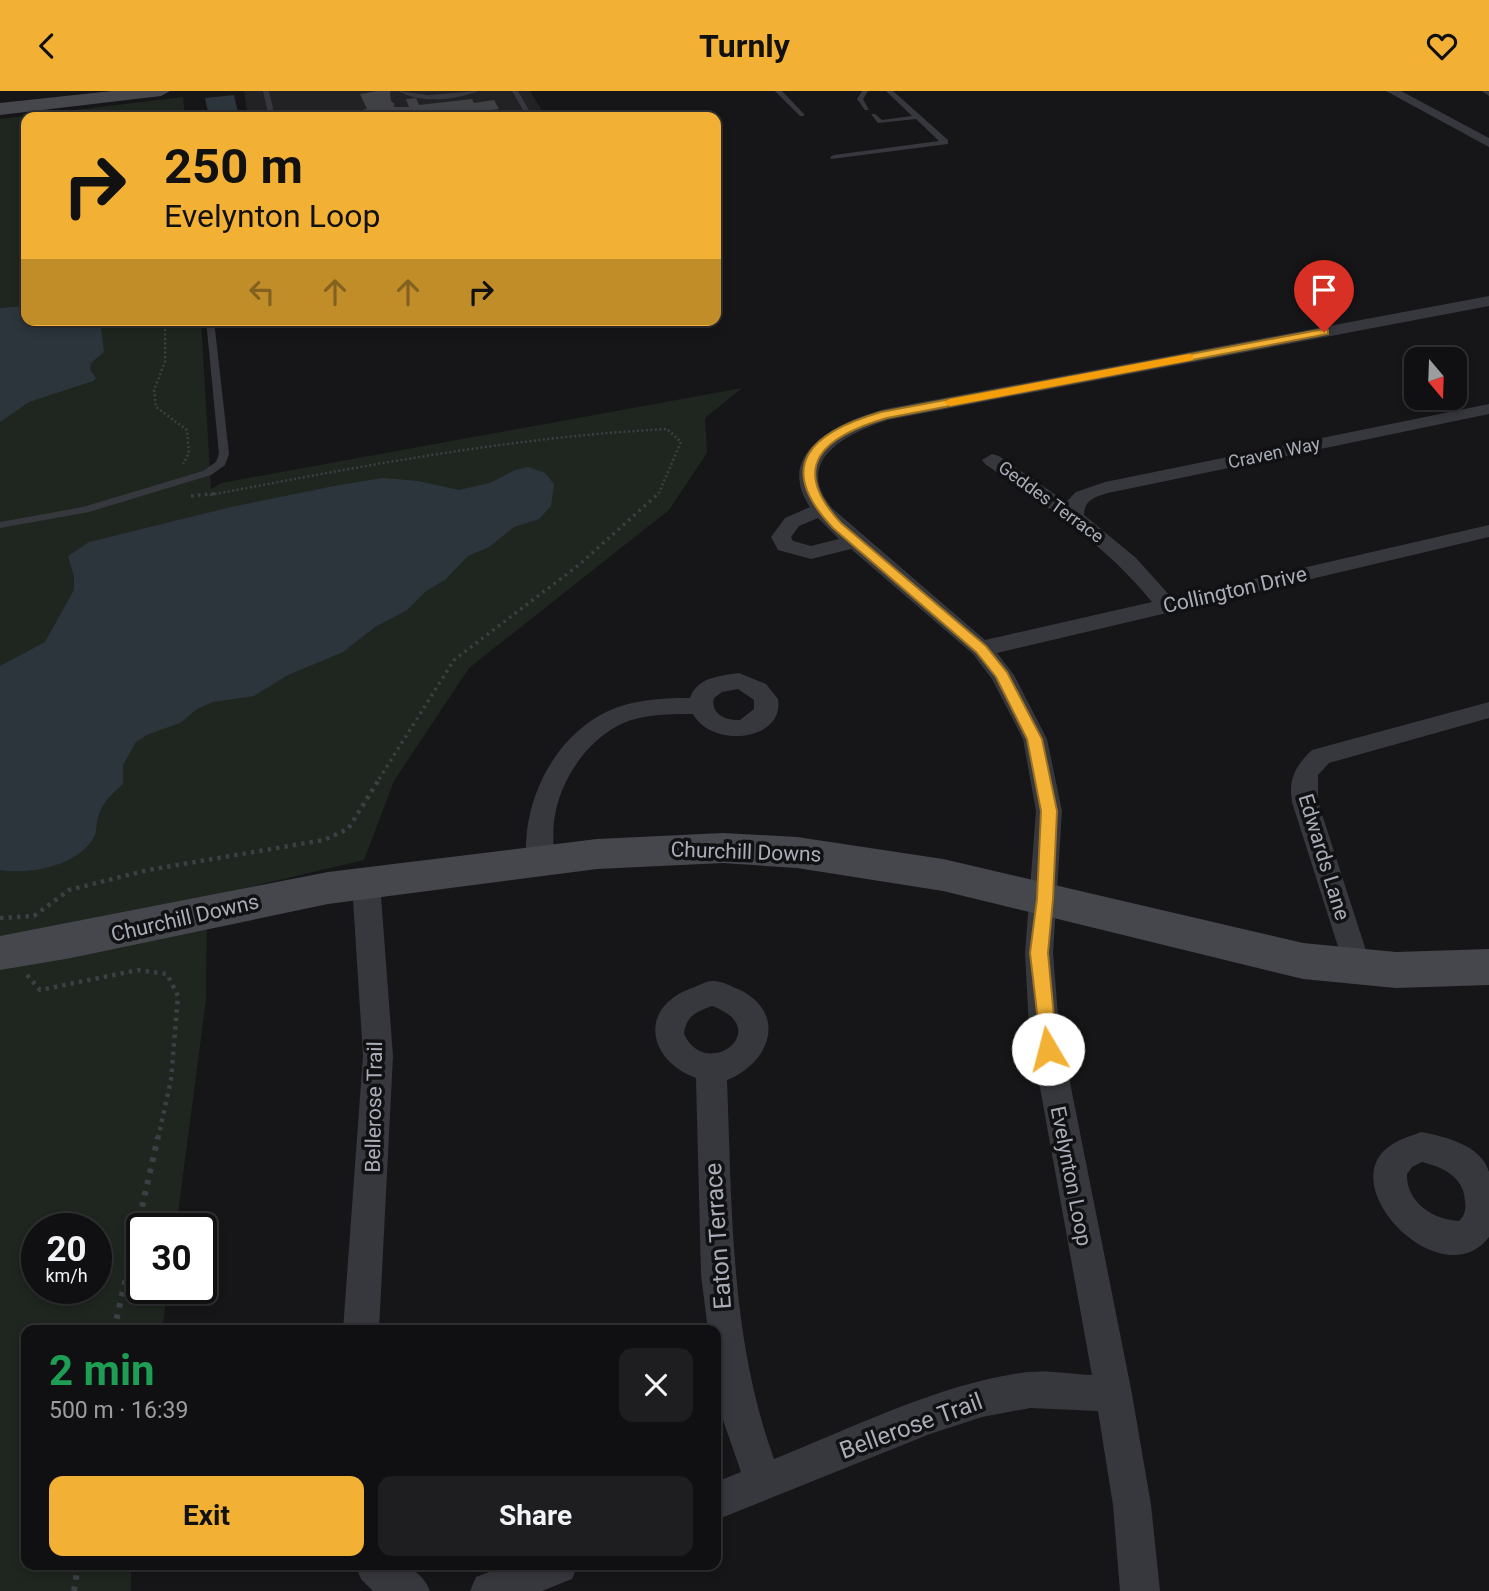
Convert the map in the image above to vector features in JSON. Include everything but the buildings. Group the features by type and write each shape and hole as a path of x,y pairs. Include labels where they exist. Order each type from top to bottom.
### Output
{"street":[{"path":"0,109 161,91"},
{"path":"1392,91 1489,143"},
{"name":"Evelynton Loop","path":"1140,1591 1132,1505 1114,1394 1063,1138 1044,1027 1039,953 1045,899 1049,811 1043,769 1035,739 1002,675 981,649 822,510 810,491 807,473 815,454 834,436 859,422 899,412 1489,302"},
{"name":"Craven Way","path":"1074,514 1072,508 1076,501 1086,493 1105,488 1489,409"},
{"name":"Geddes Terrace","path":"992,460 1074,514 1132,564 1167,606"},
{"path":"822,510 790,522 783,529 781,537 785,545 807,554 820,553 854,540"},
{"name":"Collington Drive","path":"981,649 1489,531"},
{"path":"539,861 542,814 554,779 576,746 617,716 638,709 699,706"},
{"name":"Edwards Lane","path":"1358,969 1305,802 1301,784 1309,767 1321,756 1489,711"},
{"name":"Churchill Downs","path":"11,961 69,944 271,898 539,861 670,848 774,850 878,862 1045,899 1243,949 1358,969 1453,971 1489,967"},
{"name":"Bellerose Trail","path":"361,1325 378,1056 366,883"},
{"name":"Eaton Terrace","path":"711,1068 714,1215 723,1315 741,1420 763,1482"},
{"name":"Bellerose Trail","path":"721,1499 930,1416 982,1399 1030,1390 1114,1394"},
{"path":"380,1570 410,1591"},
{"path":"489,1591 545,1570"}],"lane":[{"path":"266,91 271,112"},
{"path":"402,91 429,96 475,91"},
{"path":"515,91 527,112"},
{"path":"778,91 802,115"},
{"path":"865,91 860,99 880,122 918,117"},
{"path":"834,157 945,142 889,91"},
{"path":"0,525 85,510 207,473 221,464 224,454 212,326"}],"path":[{"path":"0,918 34,916 69,890 82,886 148,870 324,840 348,829 454,660 580,564 658,495 681,442 667,429 596,432 390,459 206,496 179,495 172,484 189,453 187,430 156,407 154,390 165,362 165,326"},
{"path":"11,961 40,990 138,970 167,975 178,996 171,1080 115,1325"},
{"path":"74,1591 77,1570"}],"shaded area":[{"path":"244,91 530,91 543,112 247,112"},
{"path":"234,95 238,112 208,112 205,98"},
{"path":"183,97 184,112 58,112"},
{"path":"21,116 21,326 201,326 211,489 221,483 742,388 705,418 707,453 669,510 469,668 394,781 364,860 207,897 206,1000 178,1213 126,1213 126,1304 166,1304 163,1325 21,1325 21,1570 131,1570 131,1591 0,1591 0,119"},
{"path":"21,306 21,326 101,326 104,352 91,363 90,370 96,378 29,402 0,422 0,308"},
{"path":"528,467 545,473 554,484 551,506 539,519 514,527 489,547 468,556 445,580 426,591 407,610 375,627 343,652 288,675 254,696 213,702 197,709 180,723 149,734 136,742 123,765 123,784 102,808 94,837 85,848 76,856 51,867 25,871 0,870 0,666 45,642 74,590 74,577 68,556 89,542 231,507 339,485 383,478 418,481 459,490 490,483 515,470"}],"slow traffic":[{"path":"950,402 1189,358"}],"route":[{"path":"1048,1049 1039,953 1045,899 1049,811 1043,769 1035,739 1002,675 981,649 837,526 810,491 807,473 815,454 834,436 859,422 1324,332"}]}
